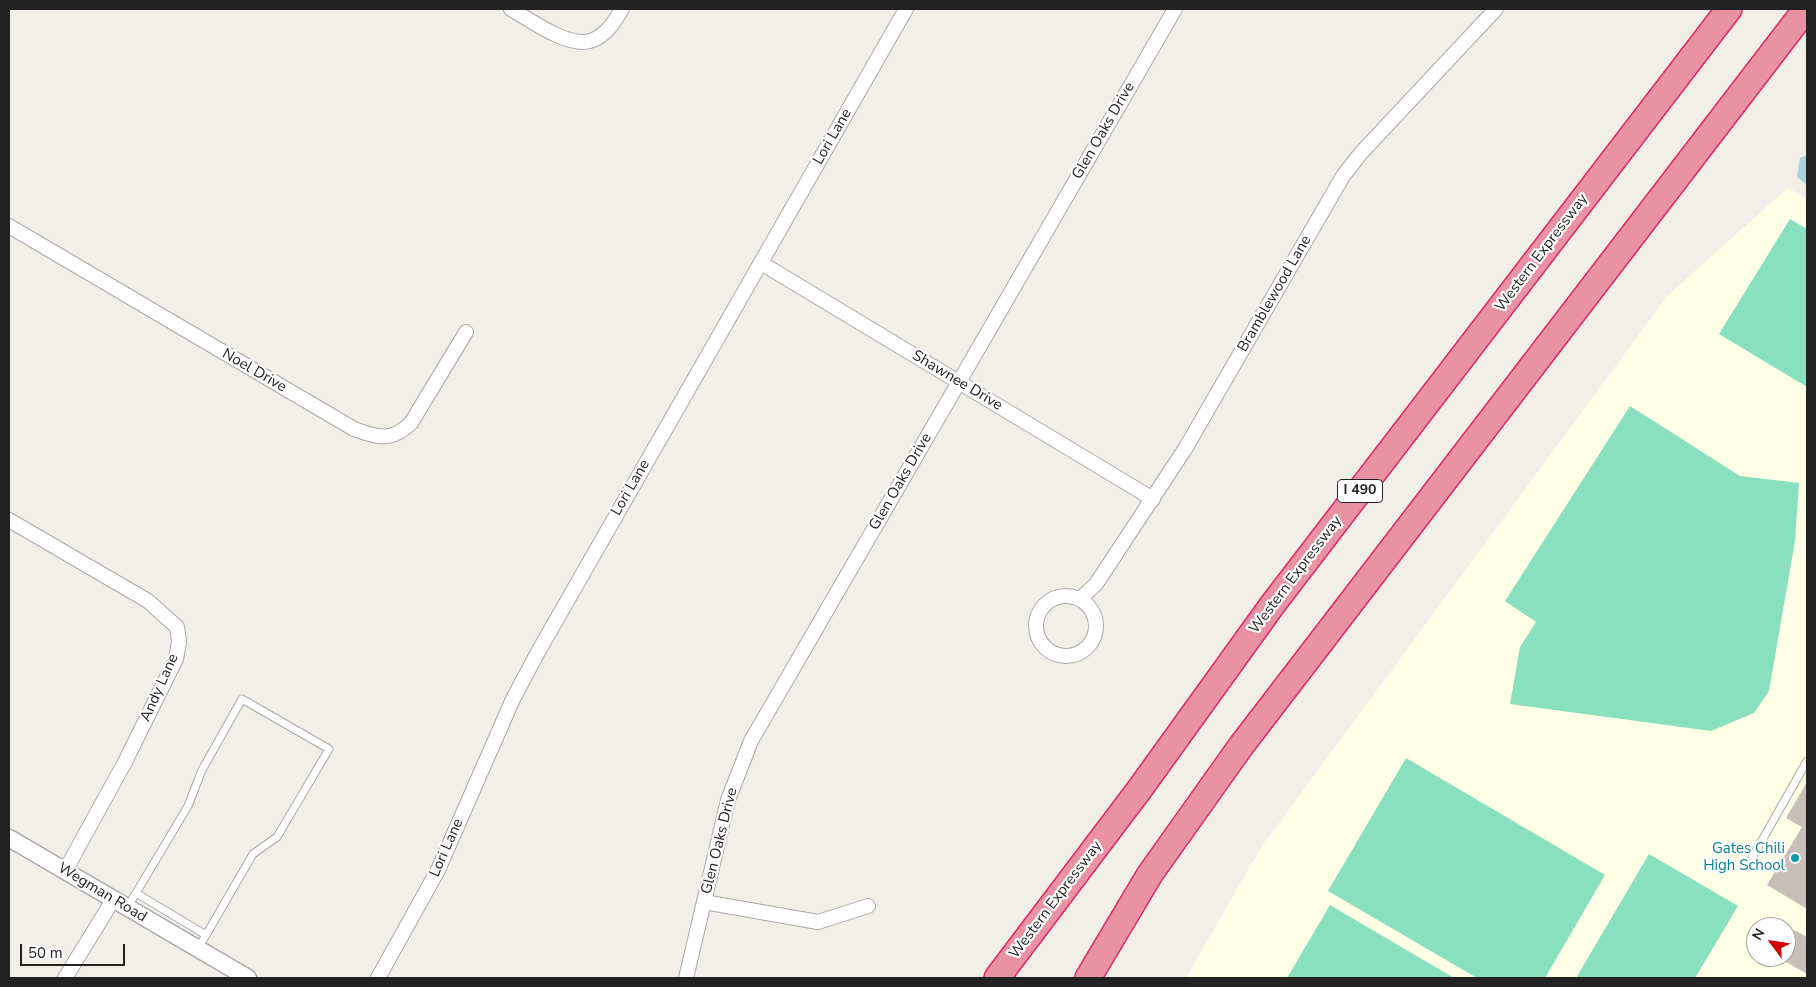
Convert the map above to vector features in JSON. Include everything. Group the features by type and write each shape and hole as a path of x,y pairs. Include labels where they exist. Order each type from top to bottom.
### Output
{"highway":[{"name":"Western Expressway","path":"997,978 1139,790 1273,604 1729,9"},
{"path":"1088,978 1150,874 1241,746 1806,9"}],"street":[{"path":"511,9 555,35 573,40 592,41 605,33 622,9"},
{"name":"Lori Lane","path":"378,978 438,870 513,699 538,652 906,9"},
{"name":"Glen Oaks Drive","path":"686,978 728,800 752,741 1175,9"},
{"name":"Bramblewood Lane","path":"1080,599 1096,584 1154,499 1343,176 1361,153 1496,9"},
{"name":"Noel Drive","path":"9,226 345,424 374,436 390,437 401,433 411,423 466,332"},
{"name":"Shawnee Drive","path":"761,264 1154,499"},
{"name":"Andy Lane","path":"9,520 148,601 177,627 179,642 176,660 125,762 65,871"},
{"path":"1062,596 1080,599 1092,609 1096,619 1096,632 1092,642 1076,655 1057,655 1047,650 1039,640 1036,630 1037,619 1041,609 1052,599 1062,596"},
{"name":"Wegman Road","path":"9,838 248,978"},
{"path":"704,902 818,922 868,906"},
{"path":"65,978 120,904"}],"lane":[{"path":"120,904 136,893 188,806 202,770 242,699 329,749 277,837 253,854 198,950"},
{"path":"1748,865 1807,761"},
{"path":"136,893 206,935"}],"shaded area":[{"name":"Gates Chili High School","path":"1788,188 1807,199 1807,978 1186,978 1262,846 1668,295"}],"green space":[{"path":"1790,219 1807,229 1807,387 1719,334"},
{"path":"1630,406 1740,476 1799,483 1795,541 1769,691 1754,713 1711,731 1510,704 1520,647 1536,622 1505,601"},
{"path":"1406,758 1605,875 1545,978 1477,978 1328,891"},
{"path":"1649,854 1738,906 1695,978 1576,978"},
{"path":"1330,905 1454,978 1287,978"}],"water":[{"path":"1807,155 1807,185 1797,177 1800,158"}],"building":[{"name":"Gates Chili High School","path":"1807,782 1807,909 1767,885 1802,827 1786,818"},
{"path":"1796,931 1807,937 1807,974 1795,967"}],"place":[{"name":"Gates Chili High School","path":"1795,858"}]}
